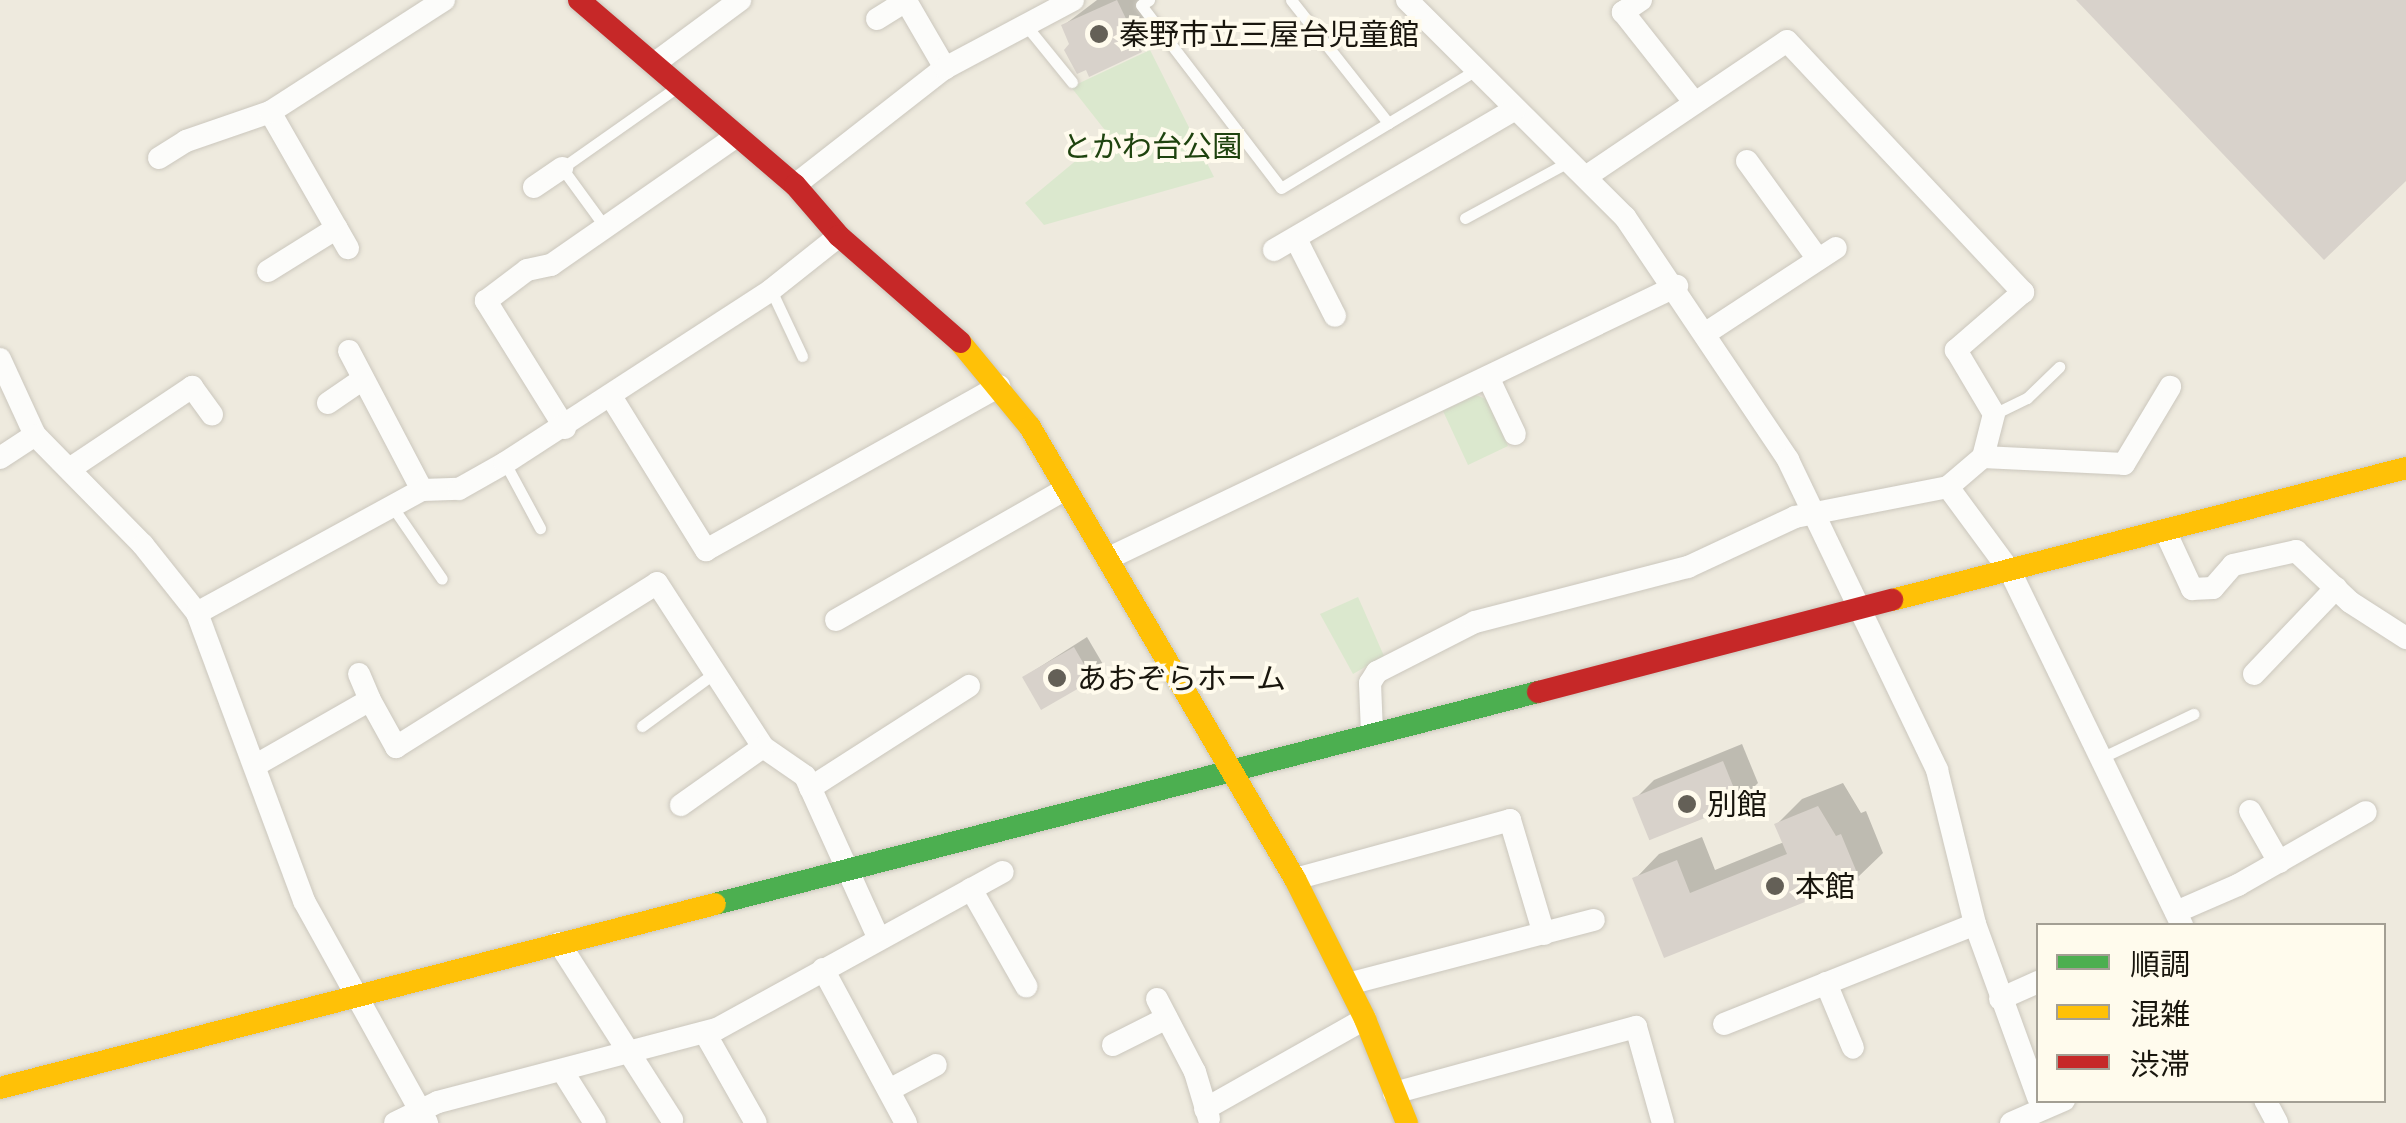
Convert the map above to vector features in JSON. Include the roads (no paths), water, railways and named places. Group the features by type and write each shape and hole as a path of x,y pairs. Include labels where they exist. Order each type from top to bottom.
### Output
{"street":[{"path":"159,158 186,141 270,112 444,0"},
{"path":"579,0 795,186 839,236 970,352 999,386 1109,558 1295,879 1365,1019 1405,1122"},
{"path":"655,63 740,0"},
{"path":"1642,0 1623,12 1694,102"},
{"path":"878,19 906,1 945,68"},
{"path":"795,186 945,68 1058,3"},
{"path":"1420,4 1474,71 1579,168 1677,286 1818,514 1937,770 1976,924 2000,999 2036,1081"},
{"path":"1372,733 1370,683 1387,665 1475,622 1688,567 1795,517 1948,487 1983,457 1994,414 1956,350 2023,292 1787,41 1694,102 1579,168"},
{"path":"1274,250 1515,109"},
{"path":"268,271 343,238 270,112"},
{"path":"565,428 486,301 605,228 735,137"},
{"path":"1706,333 1827,253 1772,177 1747,161"},
{"path":"534,188 562,168"},
{"path":"1386,186 1399,208"},
{"path":"197,614 422,490 459,489 505,464 612,398 771,290 839,236"},
{"path":"1296,240 1335,316"},
{"path":"1109,558 1677,286"},
{"path":"350,351 422,490"},
{"path":"0,359 35,435 71,468 197,614 304,900 352,996 423,1117"},
{"path":"1488,377 1515,434"},
{"path":"328,403 363,379"},
{"path":"71,468 192,386 212,415"},
{"path":"612,398 706,550 999,386"},
{"path":"1983,457 2124,464 2170,387"},
{"path":"0,458 35,435"},
{"path":"0,1088 1372,733 1862,612 2406,468"},
{"path":"1948,487 2010,571 2105,756 2179,919 2366,812"},
{"path":"836,620 1064,490"},
{"path":"2166,533 2192,589 2213,588 2233,566 2296,551 2336,588 2406,638"},
{"path":"359,674 396,748 657,583 762,747 810,788 878,937"},
{"path":"2254,674 2336,588"},
{"path":"810,788 969,686"},
{"path":"256,766 370,700"},
{"path":"681,805 762,747"},
{"path":"2250,811 2279,862"},
{"path":"1295,879 1510,820 1544,934"},
{"path":"396,1123 705,1033 1003,872"},
{"path":"970,889 1026,986"},
{"path":"1348,984 1594,920"},
{"path":"1724,1024 1976,924"},
{"path":"560,943 633,1052 672,1120"},
{"path":"823,969 906,1123"},
{"path":"1826,983 1852,1048"},
{"path":"2000,999 2036,983"},
{"path":"1113,1045 1162,1008 1208,1116 1365,1019"},
{"path":"1394,1092 1636,1026 1663,1123"},
{"path":"705,1033 756,1123"},
{"path":"888,1090 936,1065"},
{"path":"563,1072 595,1123"},
{"path":"2012,1123 2047,1106"}],"lane":[{"path":"1148,0 1141,5 1281,188 1474,71"},
{"path":"1291,0 1388,123"},
{"path":"1024,23 1072,82"},
{"path":"605,228 562,168 680,86"},
{"path":"1465,218 1579,168"},
{"path":"771,290 802,356"},
{"path":"1994,414 2027,398 2059,368"},
{"path":"505,464 540,528"},
{"path":"392,506 442,579"},
{"path":"642,726 712,674"},
{"path":"2105,756 2193,714"}],"place":[{"name":"秦野市立三屋台児童館","path":"1099,34"},
{"name":"あおぞらホーム","path":"1057,678"},
{"name":"別館","path":"1687,804"},
{"name":"本館","path":"1775,886"}],"park label":[{"name":"とかわ台公園","path":"1152,146"}]}
